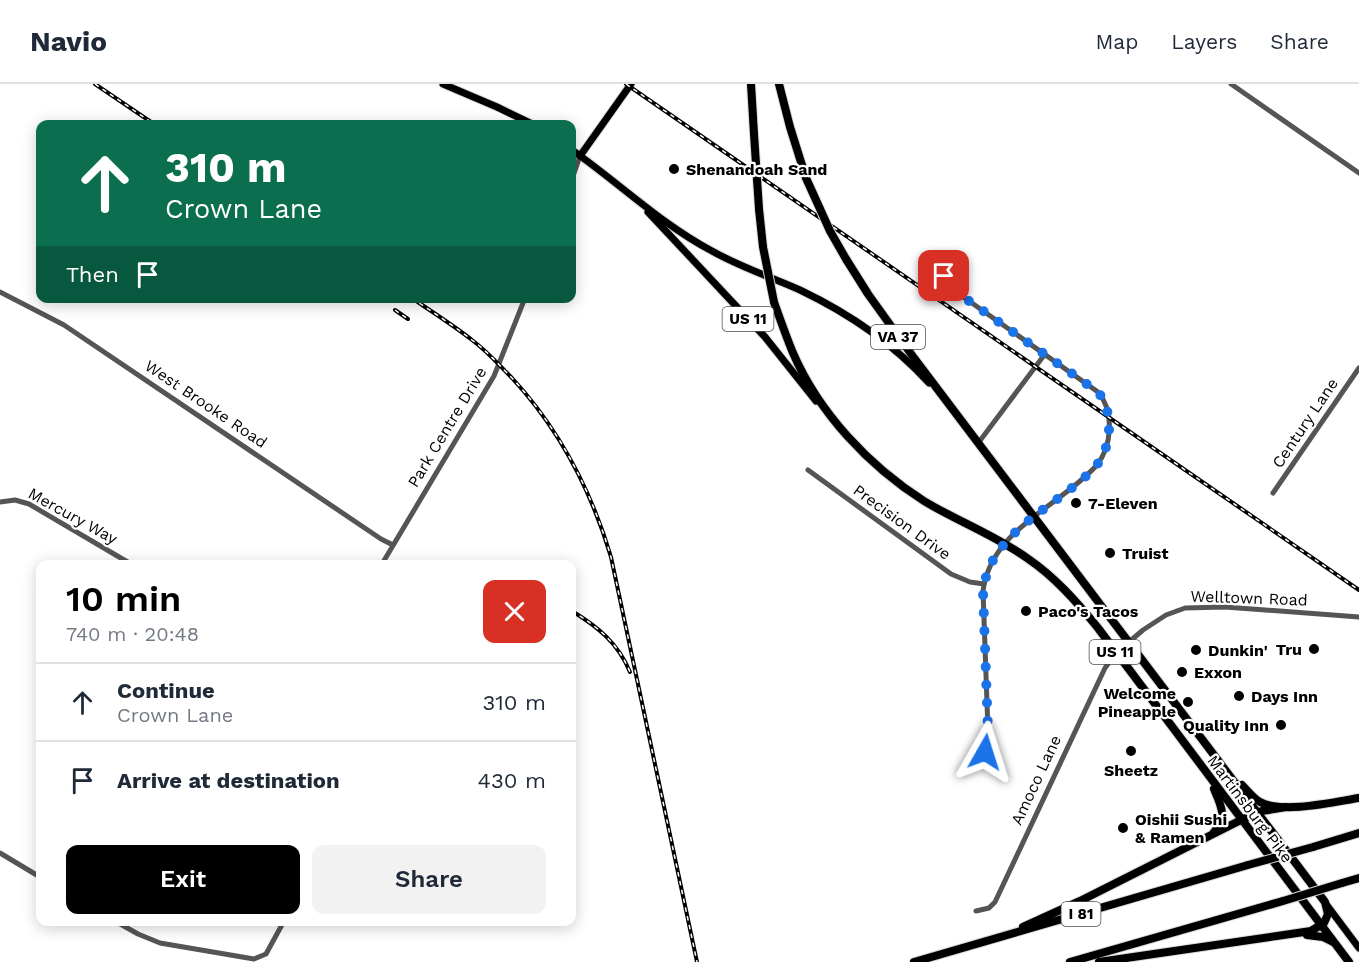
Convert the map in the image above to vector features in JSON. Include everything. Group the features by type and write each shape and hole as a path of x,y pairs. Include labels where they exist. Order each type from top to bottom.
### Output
{"highway":[{"name":"Martinsburg Pike","path":"751,84 763,247 774,302 794,354 832,417 856,447 889,476 924,501 1005,544 1038,566 1069,594 1349,962"},
{"name":"VA 37","path":"779,84 806,178 830,231 888,322 955,411"},
{"name":"Martinsburg Pike","path":"955,411 1325,902"},
{"path":"1220,763 1260,802 1286,807"},
{"path":"1208,776 1223,808 1218,828 1210,835"},
{"path":"1006,935 1258,813 1286,807 1359,798"},
{"name":"I 81","path":"914,962 1359,833"},
{"path":"1070,962 1359,878"},
{"path":"1099,962 1311,931 1322,926 1328,914 1325,902"},
{"path":"1285,936 1318,935 1336,944"}],"main road":[{"path":"443,84 524,120"},
{"path":"580,156 631,84"},
{"name":"US 11","path":"576,153 680,231 712,251 815,298 863,325 904,357 955,411"},
{"name":"US 11","path":"634,197 765,337 839,430 856,447"},
{"name":"Martinsburg Pike","path":"1325,902 1359,948"}],"street":[{"path":"1231,84 1359,173"},
{"path":"576,168 580,156"},
{"path":"944,276 952,289 1046,354 1103,397 1107,408 1109,429 1105,451 1096,465 1034,515 1005,544 988,571 984,584 988,731 985,752"},
{"name":"West Brooke Road","path":"0,292 64,325 393,545"},
{"name":"Park Centre Drive","path":"384,560 494,376 523,303"},
{"path":"979,442 1046,354"},
{"name":"Century Lane","path":"1273,493 1359,368"},
{"name":"Precision Drive","path":"808,470 951,574 970,582 984,584"},
{"name":"Mercury Way","path":"0,502 15,500 29,504 124,560"},
{"name":"Welltown Road","path":"1116,653 1128,641 1166,615 1196,607 1359,618"},
{"name":"Amoco Lane","path":"976,911 989,908 995,902 1098,680 1116,653"},
{"path":"0,853 36,875"},
{"path":"124,926 160,943 254,959 263,957 268,952 281,926"}],"railway":[{"path":"95,84 148,120"},
{"path":"626,84 1359,590"},
{"path":"419,303 477,344 512,378 545,418 559,440 594,508 611,557 697,962"},
{"path":"395,310 408,319"},
{"path":"576,614 613,644 620,652 630,672"}],"place":[{"name":"Shenandoah Sand","path":"674,169"},
{"name":"7-Eleven","path":"1076,503"},
{"name":"Truist","path":"1110,553"},
{"name":"Paco's Tacos","path":"1026,611"},
{"name":"Tru","path":"1314,649"},
{"name":"Dunkin'","path":"1196,650"},
{"name":"Exxon","path":"1182,672"},
{"name":"Days Inn","path":"1239,696"},
{"name":"Welcome Pineapple","path":"1188,702"},
{"name":"Quality Inn","path":"1281,725"},
{"name":"Sheetz","path":"1131,751"},
{"name":"Oishii Sushi & Ramen","path":"1123,828"}],"route":[{"path":"944,276 952,289 1098,392 1105,402 1108,417 1109,429 1105,451 1096,465 1034,515 1008,540 988,571 983,591 988,731 985,752"}]}
